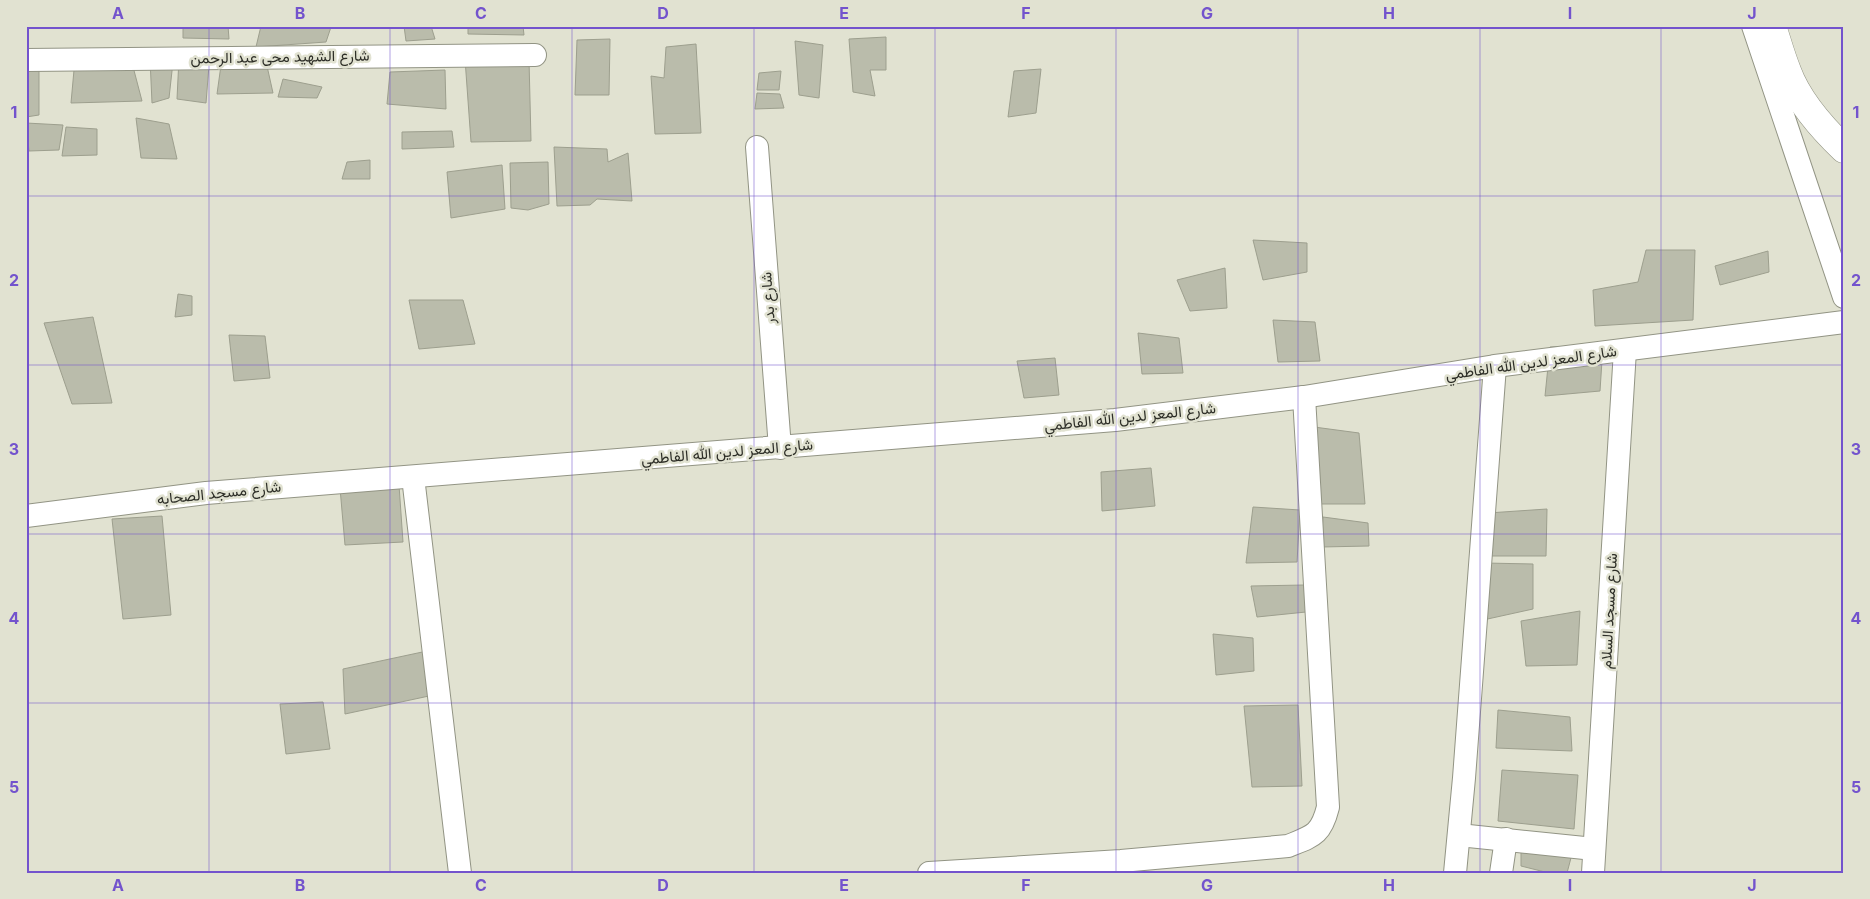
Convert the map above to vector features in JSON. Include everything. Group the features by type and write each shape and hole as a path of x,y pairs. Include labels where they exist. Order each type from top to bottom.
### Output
{"highway":[{"path":"1772,26 1787,72 1804,104 1844,149"}],"street":[{"path":"1753,26 1844,297"},
{"name":"شارع الشهيد محى عبد الرحمن","path":"26,60 534,55"},
{"name":"شارع بدر","path":"756,147 780,448"},
{"name":"شارع المعز لدين الله الفاطمي","path":"413,477 1115,420 1304,397 1495,366 1844,322"},
{"name":"شارع مسجد السلام","path":"1593,873 1624,350"},
{"path":"1455,873 1495,366"},
{"path":"930,873 1121,861 1288,846 1310,838 1324,823 1328,807 1304,397"},
{"path":"413,477 460,873"},
{"name":"شارع مسجد الصحابه","path":"26,516 206,493 413,477"},
{"path":"1459,835 1594,849"},
{"path":"1501,873 1506,840"}],"building":[{"path":"183,26 228,26 229,39 183,38"},
{"path":"261,26 331,27 326,42 256,47"},
{"path":"404,26 431,26 435,39 406,41"},
{"path":"468,26 523,26 524,35 468,34"},
{"path":"886,37 886,70 870,70 875,96 853,92 849,39"},
{"path":"610,39 609,95 575,95 577,40"},
{"path":"795,41 823,45 819,98 799,95"},
{"path":"696,44 701,133 655,134 651,76 664,78 666,47"},
{"path":"179,58 209,65 206,103 177,99"},
{"path":"222,58 267,66 273,93 217,94"},
{"path":"75,59 131,59 142,101 71,103"},
{"path":"150,59 173,62 169,98 152,103"},
{"path":"465,59 529,60 531,141 471,142"},
{"path":"26,61 39,64 39,115 26,117"},
{"path":"1041,69 1036,113 1008,117 1014,71"},
{"path":"445,70 446,109 387,104 390,72"},
{"path":"781,71 779,90 757,90 759,73"},
{"path":"283,79 322,87 317,98 278,97"},
{"path":"757,93 780,94 784,108 755,109"},
{"path":"136,118 169,124 177,159 141,158"},
{"path":"26,123 63,125 59,150 29,151"},
{"path":"66,127 97,129 97,155 62,156"},
{"path":"452,131 454,147 402,149 402,132"},
{"path":"554,147 607,149 608,162 628,153 632,201 597,199 590,205 557,206"},
{"path":"370,160 370,179 342,179 347,162"},
{"path":"548,162 549,204 528,210 511,208 510,163"},
{"path":"502,165 505,209 451,218 447,172"},
{"path":"1253,240 1307,243 1307,272 1263,280"},
{"path":"1646,250 1695,250 1693,320 1595,326 1593,290 1638,282"},
{"path":"1768,251 1769,272 1720,285 1715,266"},
{"path":"1225,268 1227,308 1190,311 1177,280"},
{"path":"178,294 192,296 192,315 175,317"},
{"path":"409,300 463,300 475,344 419,349"},
{"path":"93,317 112,403 72,404 44,323"},
{"path":"1273,320 1315,322 1320,361 1278,362"},
{"path":"1138,333 1179,338 1183,373 1142,374"},
{"path":"229,335 265,336 270,378 234,381"},
{"path":"1603,345 1600,391 1545,396 1550,347"},
{"path":"1055,358 1059,395 1024,398 1017,361"},
{"path":"1314,427 1359,433 1365,504 1311,504"},
{"path":"1151,468 1155,506 1102,511 1101,472"},
{"path":"399,485 403,542 345,545 340,488"},
{"path":"1253,507 1300,510 1297,562 1246,563"},
{"path":"1547,509 1546,556 1484,556 1488,513"},
{"path":"162,516 171,615 123,619 112,519"},
{"path":"1323,517 1368,523 1369,546 1321,547"},
{"path":"1485,563 1533,564 1533,609 1483,620"},
{"path":"1304,585 1306,612 1257,617 1251,586"},
{"path":"1580,611 1577,665 1526,666 1521,621"},
{"path":"1213,634 1253,638 1254,671 1216,675"},
{"path":"427,651 429,696 345,714 343,669"},
{"path":"323,702 330,749 286,754 280,704"},
{"path":"1298,705 1302,786 1252,787 1244,706"},
{"path":"1498,710 1570,717 1572,751 1496,748"},
{"path":"1502,770 1578,775 1574,829 1498,821"},
{"path":"1521,842 1572,854 1567,873 1549,873 1521,866"}]}
